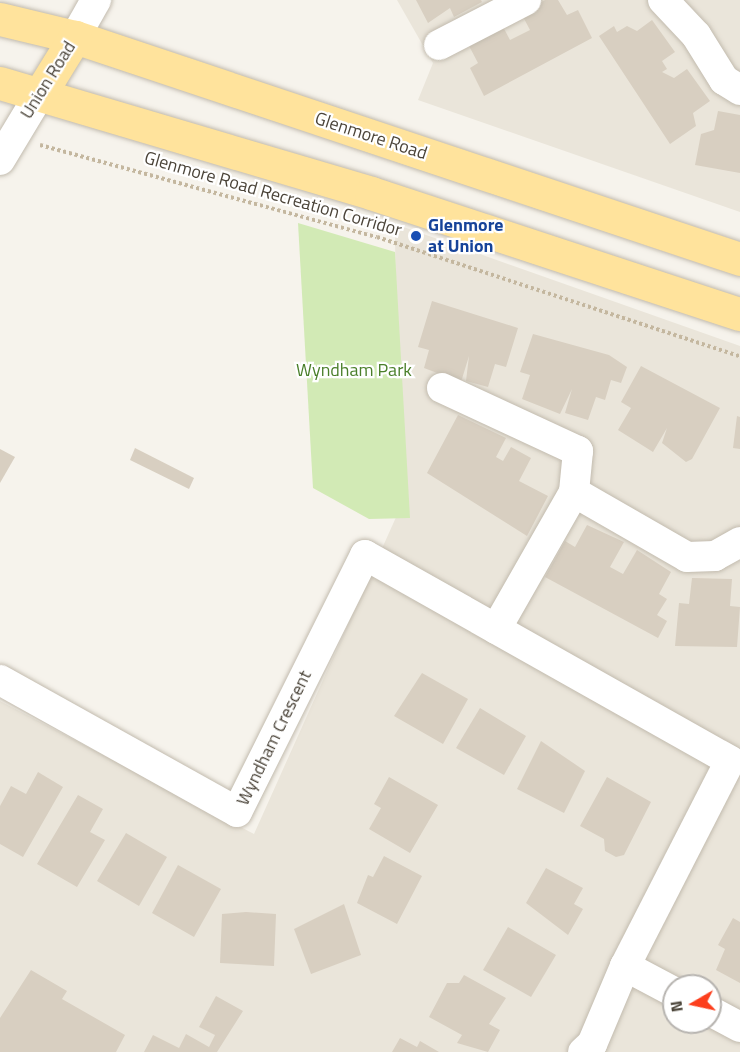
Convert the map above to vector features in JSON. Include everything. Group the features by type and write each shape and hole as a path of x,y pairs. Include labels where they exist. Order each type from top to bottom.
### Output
{"main road":[{"name":"Glenmore Road","path":"0,19 75,37 740,259"},
{"name":"Union Road","path":"41,92 75,37"},
{"path":"0,83 41,92 740,314"}],"street":[{"name":"Union Road","path":"75,37 96,0"},
{"path":"439,45 526,0"},
{"path":"663,0 696,35 724,80 740,90"},
{"name":"Union Road","path":"6,149 41,92"},
{"path":"442,388 578,451 574,492 495,629"},
{"path":"574,492 687,557 715,556 740,542"},
{"name":"Wyndham Crescent","path":"0,680 237,812 364,555 495,629 735,756 625,966 592,1044 583,1052"},
{"path":"625,966 662,986"},
{"path":"722,1017 740,1027"}],"path":[{"name":"Glenmore Road Recreation Corridor","path":"6,149 366,233 740,356"}],"shaded area":[{"path":"397,0 740,0 740,212 418,100 433,63"},
{"path":"395,224 740,346 740,1052 0,1052 0,701 254,834 397,515"}],"green space":[{"name":"Wyndham Park","path":"298,223 395,252 410,518 369,519 313,488"}],"building":[{"path":"416,0 481,0 482,2 454,17 450,8 428,23"},
{"path":"545,0 558,0 567,15 578,10 592,38 484,96 470,68 478,63 467,42 501,23 510,40 530,30 521,13"},
{"path":"652,20 675,52 662,61 667,69 662,72 674,78 687,69 710,101 693,113 696,126 670,144 599,36 614,26 617,32 627,26 637,31"},
{"path":"718,111 740,115 740,173 695,165 701,134 714,130"},
{"path":"432,301 518,328 506,367 495,364 488,387 466,381 469,356 461,382 424,368 429,350 418,347"},
{"path":"533,334 609,355 627,367 621,383 611,380 605,400 596,397 588,420 565,413 572,389 560,414 522,399 530,375 520,372"},
{"path":"641,366 720,408 692,459 686,462 662,443 667,428 653,452 618,430 631,408 621,402"},
{"path":"458,415 506,438 496,457 503,461 511,447 531,458 519,481 548,496 527,536 427,473"},
{"path":"737,416 740,417 740,449 733,448"},
{"path":"135,448 194,478 189,489 130,460"},
{"path":"0,449 15,457 0,483"},
{"path":"587,525 624,542 610,567 623,574 637,550 671,572 659,594 667,599 657,615 667,621 658,638 545,577 565,541 575,547"},
{"path":"692,578 732,579 730,606 740,607 737,647 675,646 679,603 689,604"},
{"path":"422,673 468,699 443,744 394,716"},
{"path":"480,708 526,736 504,775 456,748"},
{"path":"541,741 585,771 564,813 517,789"},
{"path":"38,772 63,787 23,857 0,844 0,806 11,786 26,794"},
{"path":"389,777 438,805 410,853 369,829 381,808 374,804"},
{"path":"607,777 651,802 624,855 616,857 605,851 604,839 580,826"},
{"path":"78,795 103,809 90,832 105,840 77,887 37,864"},
{"path":"126,833 167,857 139,906 97,881"},
{"path":"384,856 422,876 397,924 357,903 368,875 373,877"},
{"path":"178,865 221,889 194,937 152,913"},
{"path":"546,868 583,888 574,904 583,909 568,935 526,903"},
{"path":"344,904 361,955 311,974 294,929"},
{"path":"246,912 276,914 274,966 220,963 222,914"},
{"path":"733,918 740,922 740,983 716,970 725,949 718,945"},
{"path":"508,927 556,955 531,997 483,970"},
{"path":"31,970 67,991 62,999 125,1035 116,1052 0,1052 0,1018"},
{"path":"464,975 506,998 489,1024 500,1030 488,1052 457,1043 462,1035 429,1017 447,983 459,983"},
{"path":"216,996 243,1011 217,1052 144,1052 153,1035 179,1048 186,1034 209,1047 215,1035 199,1027"},
{"path":"400,1038 417,1047 420,1041 439,1052 392,1052"}],"place":[{"name":"Glenmore at Union","path":"416,236"}]}
